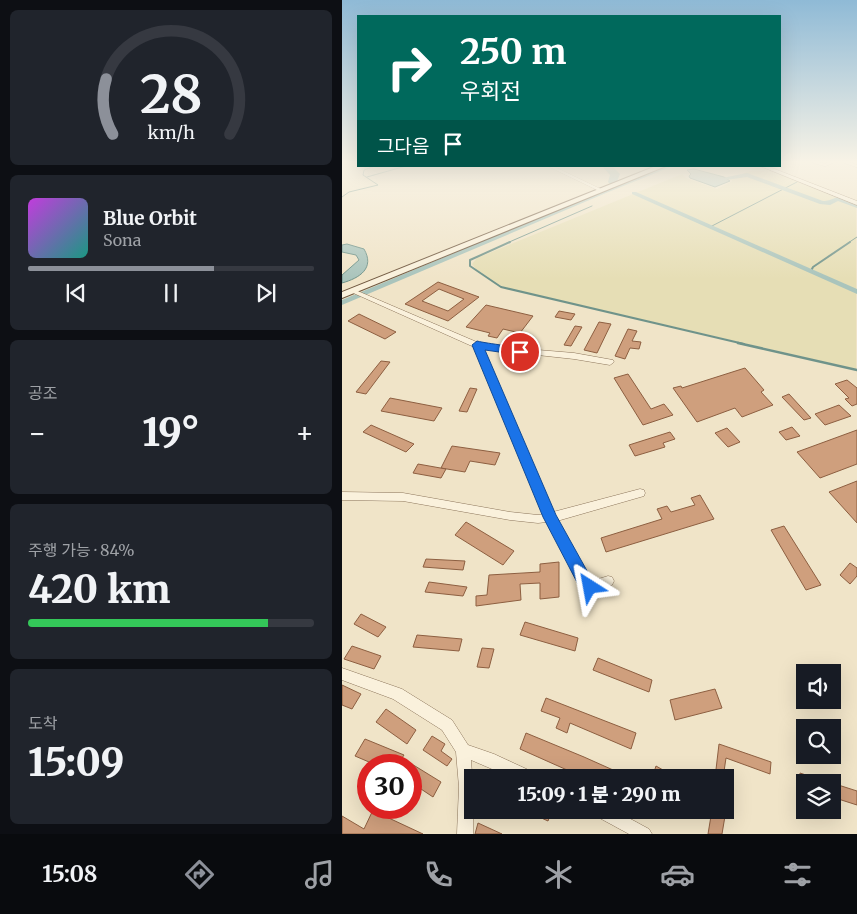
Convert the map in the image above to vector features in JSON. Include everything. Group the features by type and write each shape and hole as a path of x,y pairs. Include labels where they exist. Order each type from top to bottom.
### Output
{"main road":[{"path":"342,295 573,201"}],"street":[{"path":"353,291 477,345 610,362"},
{"path":"477,345 550,517 586,583 590,587 608,581"},
{"path":"342,496 403,497 510,516 538,519 640,493"},
{"path":"342,674 397,694 447,725 463,750 466,787 465,834"},
{"path":"463,750 511,769"},
{"path":"616,819 644,834"}],"shaded area":[{"path":"616,201 848,201 856,204 856,369 503,287 476,269 472,264 477,258"}],"water":[{"path":"347,244 364,249 368,262 367,267 360,275 342,283 342,275 359,260 356,255 342,252 342,245"}],"building":[{"path":"438,282 479,297 448,321 405,304","holes":["439,289 464,299 448,311 422,301"]},
{"path":"486,305 533,316 520,333 503,329 497,338 488,336 490,333 466,327"},
{"path":"559,311 575,314 571,320 555,317"},
{"path":"359,314 396,332 385,339 348,321"},
{"path":"599,322 611,324 597,353 584,350"},
{"path":"575,326 582,327 571,346 564,345"},
{"path":"628,329 637,331 632,341 641,342 639,349 630,348 625,359 615,356"},
{"path":"381,361 390,362 366,394 356,392"},
{"path":"745,368 764,390 761,392 773,405 742,417 735,408 697,422 673,388 681,386 682,388"},
{"path":"628,374 651,409 664,404 673,415 643,425 614,378"},
{"path":"847,380 857,388 857,404 852,406 845,399 849,398 835,384"},
{"path":"470,388 477,389 467,412 459,411"},
{"path":"789,394 811,418 804,420 782,397"},
{"path":"390,398 442,408 434,421 381,411"},
{"path":"839,405 851,416 825,425 815,414"},
{"path":"371,425 414,444 406,452 363,432"},
{"path":"792,427 800,436 786,440 779,432"},
{"path":"727,428 740,442 728,447 715,433"},
{"path":"857,430 857,464 820,478 797,452"},
{"path":"670,432 675,439 663,443 665,447 635,456 629,445"},
{"path":"452,446 500,453 495,465 470,461 465,472 441,468"},
{"path":"418,464 446,469 441,478 413,473"},
{"path":"857,481 857,523 829,492"},
{"path":"700,495 714,519 606,552 601,538 662,519 657,509 667,506 671,512 695,505 691,498"},
{"path":"466,522 514,551 503,565 455,535"},
{"path":"784,526 821,585 806,590 771,530"},
{"path":"426,559 465,561 463,570 423,567"},
{"path":"559,562 559,597 540,599 540,583 520,584 521,600 476,606 476,596 487,595 489,575 540,572 540,564"},
{"path":"850,563 857,568 857,576 850,584 840,575"},
{"path":"429,582 467,587 463,596 425,592"},
{"path":"361,614 386,627 378,637 354,624"},
{"path":"525,622 578,638 575,651 520,635"},
{"path":"417,635 462,639 459,651 413,647"},
{"path":"352,646 381,656 374,669 344,659"},
{"path":"482,648 494,649 489,668 477,667"},
{"path":"598,658 652,680 649,692 593,670"},
{"path":"342,685 361,694 352,709 342,705"},
{"path":"715,689 722,708 675,720 670,700"},
{"path":"546,698 636,733 631,749 570,723 567,733 556,728 560,718 541,711"},
{"path":"386,709 416,730 407,744 376,722"},
{"path":"526,733 611,769 565,769 520,749"},
{"path":"432,736 445,744 441,751 452,759 447,766 423,750"},
{"path":"365,739 402,754 357,754 357,757 355,756"},
{"path":"719,744 771,762 770,774 726,758 724,769 716,769"},
{"path":"422,770 441,782 433,797 422,790"},
{"path":"841,786 857,791 857,805 841,800"},
{"path":"342,816 364,829 369,819 391,819 423,834 342,834"},
{"path":"710,819 724,819 722,834 708,834"},
{"path":"478,823 502,834 475,834"}],"waterway":[{"path":"342,303 583,201"},
{"path":"652,201 857,292"},
{"path":"710,227 760,201"},
{"path":"816,201 822,203 834,201"},
{"path":"843,201 857,206"},
{"path":"507,243 592,206"},
{"path":"848,243 857,237"},
{"path":"510,242 470,260 470,266 501,287 744,344"},
{"path":"811,271 813,267 850,242"},
{"path":"738,343 857,370"}],"route":[{"path":"520,352 477,345 550,517 590,587"}]}
